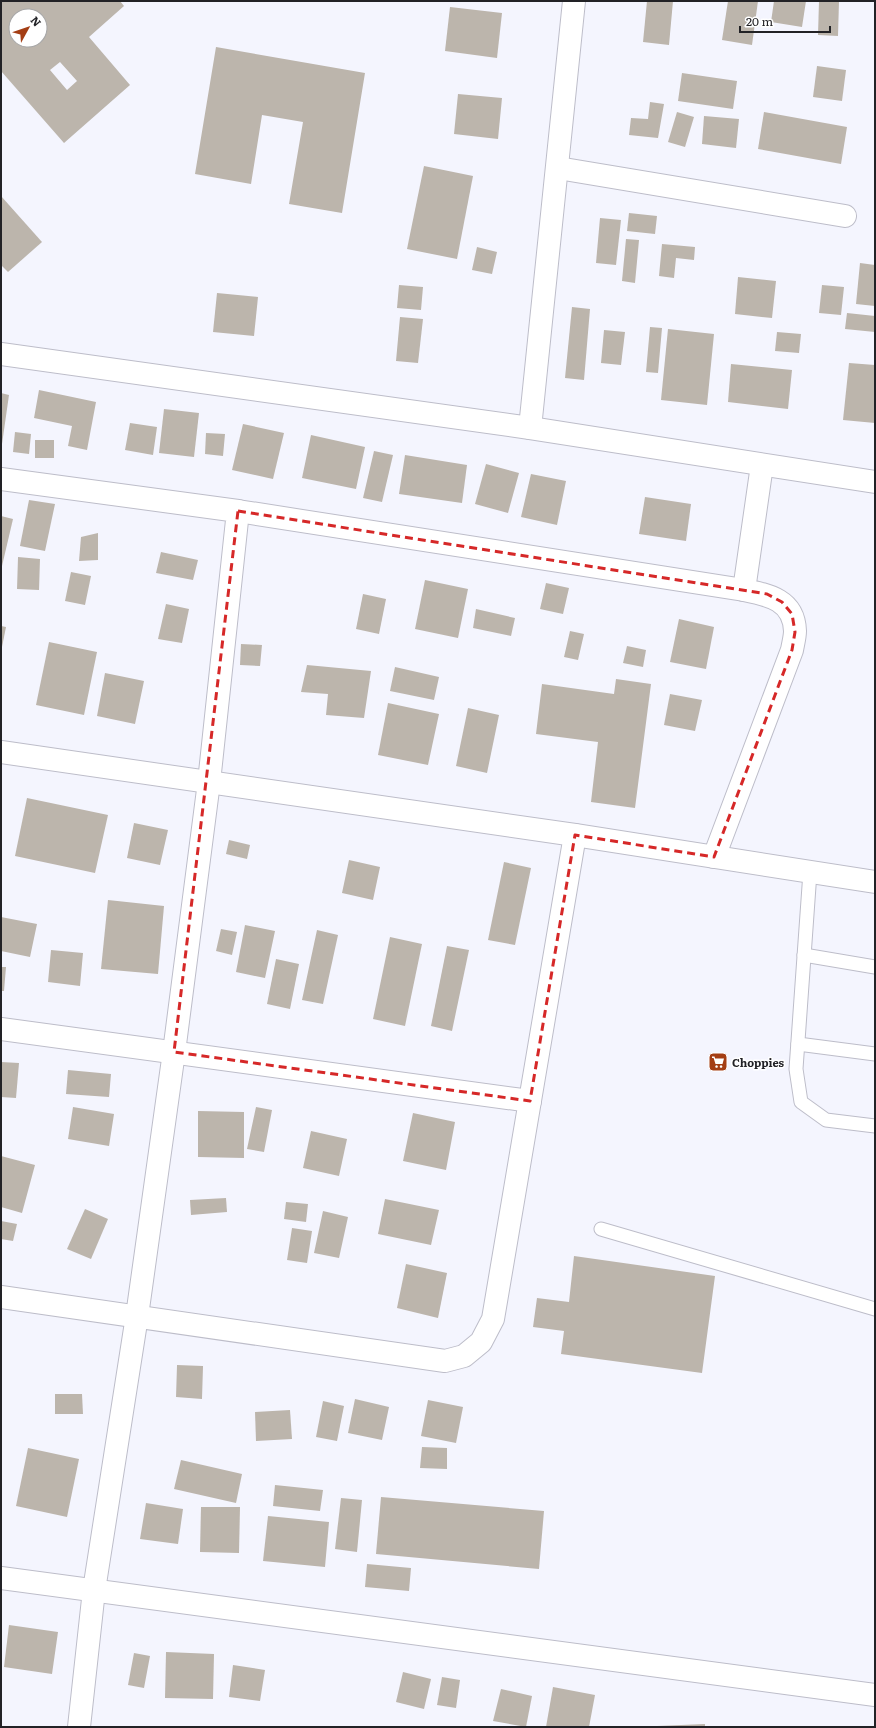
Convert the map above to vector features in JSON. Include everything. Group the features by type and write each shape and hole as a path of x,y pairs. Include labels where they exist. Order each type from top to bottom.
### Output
{"street":[{"path":"530,428 558,168 574,1"},
{"path":"558,168 845,216"},
{"path":"1,354 530,428 875,482"},
{"path":"744,590 762,465"},
{"path":"1,479 238,511 767,594 782,602 792,614 795,632 792,650 714,857"},
{"path":"78,1727 94,1590 136,1316 174,1052 209,782 238,511"},
{"path":"1,752 575,835 875,882"},
{"path":"1,1297 445,1361 464,1356 481,1342 493,1319 575,835"},
{"path":"1,1029 530,1101"},
{"path":"1,1578 875,1695"}],"lane":[{"path":"810,872 796,1069 801,1102 826,1120 875,1126"},
{"path":"804,956 875,966"},
{"path":"798,1044 875,1054"},
{"path":"601,1229 875,1309"}],"highlighted area":[{"path":"238,511 767,594 782,602 792,614 795,632 792,650 714,857 575,835 530,1101 174,1052"}],"building":[{"path":"1,1 120,1 124,6 89,37 130,85 64,143 1,71","holes":["60,62 77,81 67,90 50,70"]},
{"path":"647,1 673,1 669,45 643,42"},
{"path":"728,1 758,1 752,45 722,40"},
{"path":"774,1 806,1 802,27 771,22"},
{"path":"819,1 839,1 838,36 818,35"},
{"path":"450,7 502,13 497,58 445,51"},
{"path":"216,47 365,73 342,213 289,204 303,122 262,115 251,184 195,174"},
{"path":"817,66 846,70 842,101 813,97"},
{"path":"682,73 737,81 733,109 678,101"},
{"path":"458,94 502,98 498,139 454,134"},
{"path":"650,102 664,104 658,138 629,135 631,118 648,119"},
{"path":"677,112 694,117 685,147 668,142"},
{"path":"764,112 847,127 841,164 758,149"},
{"path":"704,116 739,119 736,148 702,144"},
{"path":"424,166 473,176 457,259 407,249"},
{"path":"1,196 42,242 8,272 1,265"},
{"path":"629,213 657,216 655,234 627,231"},
{"path":"600,218 621,220 616,265 596,263"},
{"path":"626,239 639,240 635,283 622,281"},
{"path":"662,244 695,247 694,260 676,258 674,278 659,276"},
{"path":"477,247 497,252 492,274 472,270"},
{"path":"860,263 875,265 875,306 856,304"},
{"path":"738,277 776,281 772,318 735,314"},
{"path":"399,285 423,287 421,310 397,308"},
{"path":"822,285 844,287 841,315 819,313"},
{"path":"217,293 258,297 254,336 213,332"},
{"path":"572,307 590,309 584,380 565,378"},
{"path":"847,313 875,316 875,332 845,329"},
{"path":"400,317 423,319 418,363 396,361"},
{"path":"650,327 662,328 658,373 646,372"},
{"path":"668,329 714,334 707,405 661,400"},
{"path":"604,330 625,332 621,365 601,363"},
{"path":"777,332 801,334 799,353 775,351"},
{"path":"849,363 875,365 875,423 843,420"},
{"path":"731,364 792,370 788,409 728,402"},
{"path":"39,390 96,402 87,450 68,446 72,426 34,418"},
{"path":"1,393 9,395 2,444 1,443"},
{"path":"164,409 199,413 194,457 159,453"},
{"path":"130,423 157,427 153,455 125,450"},
{"path":"243,424 284,433 273,479 232,470"},
{"path":"15,432 31,434 29,454 13,452"},
{"path":"206,433 225,434 223,456 205,454"},
{"path":"311,435 365,447 356,489 302,478"},
{"path":"35,440 54,440 54,458 35,458"},
{"path":"374,451 393,455 382,502 363,498"},
{"path":"405,455 467,465 462,503 399,494"},
{"path":"486,464 519,473 508,513 475,504"},
{"path":"531,474 566,481 557,525 521,517"},
{"path":"645,497 691,504 686,541 639,534"},
{"path":"29,500 55,504 45,551 20,546"},
{"path":"1,516 13,519 2,566 1,566"},
{"path":"98,533 98,560 79,561 81,537"},
{"path":"161,552 198,560 193,580 156,573"},
{"path":"18,557 40,559 39,590 17,589"},
{"path":"71,572 91,576 85,605 65,601"},
{"path":"425,580 468,589 458,638 415,629"},
{"path":"546,583 569,588 563,614 540,609"},
{"path":"363,594 386,599 379,634 356,629"},
{"path":"166,604 189,609 182,643 158,639"},
{"path":"476,609 515,618 511,636 473,628"},
{"path":"679,619 714,627 706,669 670,662"},
{"path":"1,626 6,627 2,647 1,647"},
{"path":"570,631 584,634 578,660 564,657"},
{"path":"49,642 97,652 84,715 36,705"},
{"path":"241,644 262,645 260,666 240,665"},
{"path":"627,646 646,650 643,667 623,663"},
{"path":"307,665 371,671 364,718 326,715 328,694 301,692"},
{"path":"395,667 439,677 434,700 390,691"},
{"path":"105,673 144,681 135,724 97,716"},
{"path":"616,679 651,684 635,808 591,802 598,742 536,734 542,684 614,694"},
{"path":"670,694 702,700 695,731 664,725"},
{"path":"388,703 439,714 428,765 378,755"},
{"path":"468,708 499,715 487,773 456,766"},
{"path":"27,798 108,815 95,873 15,856"},
{"path":"134,823 168,830 160,865 127,858"},
{"path":"229,840 250,845 247,859 226,854"},
{"path":"349,860 380,867 373,900 342,893"},
{"path":"504,862 531,868 515,945 488,940"},
{"path":"108,900 164,906 158,974 101,969"},
{"path":"1,917 37,924 30,957 1,951"},
{"path":"245,925 275,931 265,978 236,972"},
{"path":"221,929 237,932 232,955 216,951"},
{"path":"317,930 338,935 323,1004 302,1000"},
{"path":"390,937 422,944 405,1026 373,1019"},
{"path":"447,946 469,950 452,1031 431,1026"},
{"path":"51,950 83,953 80,986 48,982"},
{"path":"276,959 299,964 290,1009 267,1004"},
{"path":"1,967 6,967 4,991 1,991"},
{"path":"1,1062 19,1063 16,1098 1,1097"},
{"path":"68,1070 111,1074 109,1097 66,1094"},
{"path":"73,1107 114,1114 109,1146 68,1139"},
{"path":"256,1107 272,1110 264,1152 247,1149"},
{"path":"198,1111 244,1112 244,1158 198,1157"},
{"path":"413,1113 455,1122 446,1170 403,1161"},
{"path":"311,1131 347,1139 339,1176 303,1168"},
{"path":"1,1156 35,1165 22,1213 1,1207"},
{"path":"226,1198 227,1212 191,1215 190,1200"},
{"path":"385,1199 439,1210 431,1245 378,1234"},
{"path":"286,1202 308,1204 306,1222 284,1219"},
{"path":"85,1209 108,1219 91,1259 67,1249"},
{"path":"323,1211 348,1217 339,1258 314,1253"},
{"path":"1,1221 17,1224 13,1241 1,1239"},
{"path":"292,1228 312,1231 307,1263 287,1260"},
{"path":"574,1256 715,1276 702,1373 561,1354 564,1331 533,1327 537,1298 569,1302"},
{"path":"406,1264 447,1273 438,1318 397,1308"},
{"path":"177,1365 203,1366 202,1399 176,1397"},
{"path":"55,1394 82,1394 83,1414 55,1414"},
{"path":"355,1399 389,1407 382,1440 348,1433"},
{"path":"428,1400 463,1407 456,1443 421,1436"},
{"path":"323,1401 344,1406 337,1441 316,1437"},
{"path":"290,1410 292,1439 256,1441 255,1412"},
{"path":"422,1447 447,1448 447,1469 420,1468"},
{"path":"28,1448 79,1459 67,1517 16,1506"},
{"path":"181,1460 242,1474 236,1503 174,1489"},
{"path":"275,1485 323,1490 320,1511 273,1506"},
{"path":"381,1497 544,1511 539,1569 376,1554"},
{"path":"341,1498 362,1500 357,1552 335,1549"},
{"path":"146,1503 183,1509 178,1544 140,1539"},
{"path":"201,1507 240,1507 239,1553 200,1552"},
{"path":"268,1516 329,1522 325,1567 263,1561"},
{"path":"367,1564 411,1568 409,1591 365,1587"},
{"path":"9,1625 58,1632 52,1674 4,1667"},
{"path":"166,1652 214,1654 213,1699 165,1698"},
{"path":"134,1653 150,1656 144,1688 128,1685"},
{"path":"233,1665 265,1670 260,1701 229,1697"},
{"path":"403,1672 431,1679 424,1709 396,1702"},
{"path":"442,1677 460,1680 456,1708 437,1705"},
{"path":"553,1687 595,1695 589,1727 546,1727"},
{"path":"501,1689 532,1696 526,1727 493,1721"},
{"path":"705,1724 705,1727 657,1726"}],"place":[{"name":"Choppies","path":"718,1062"}]}
